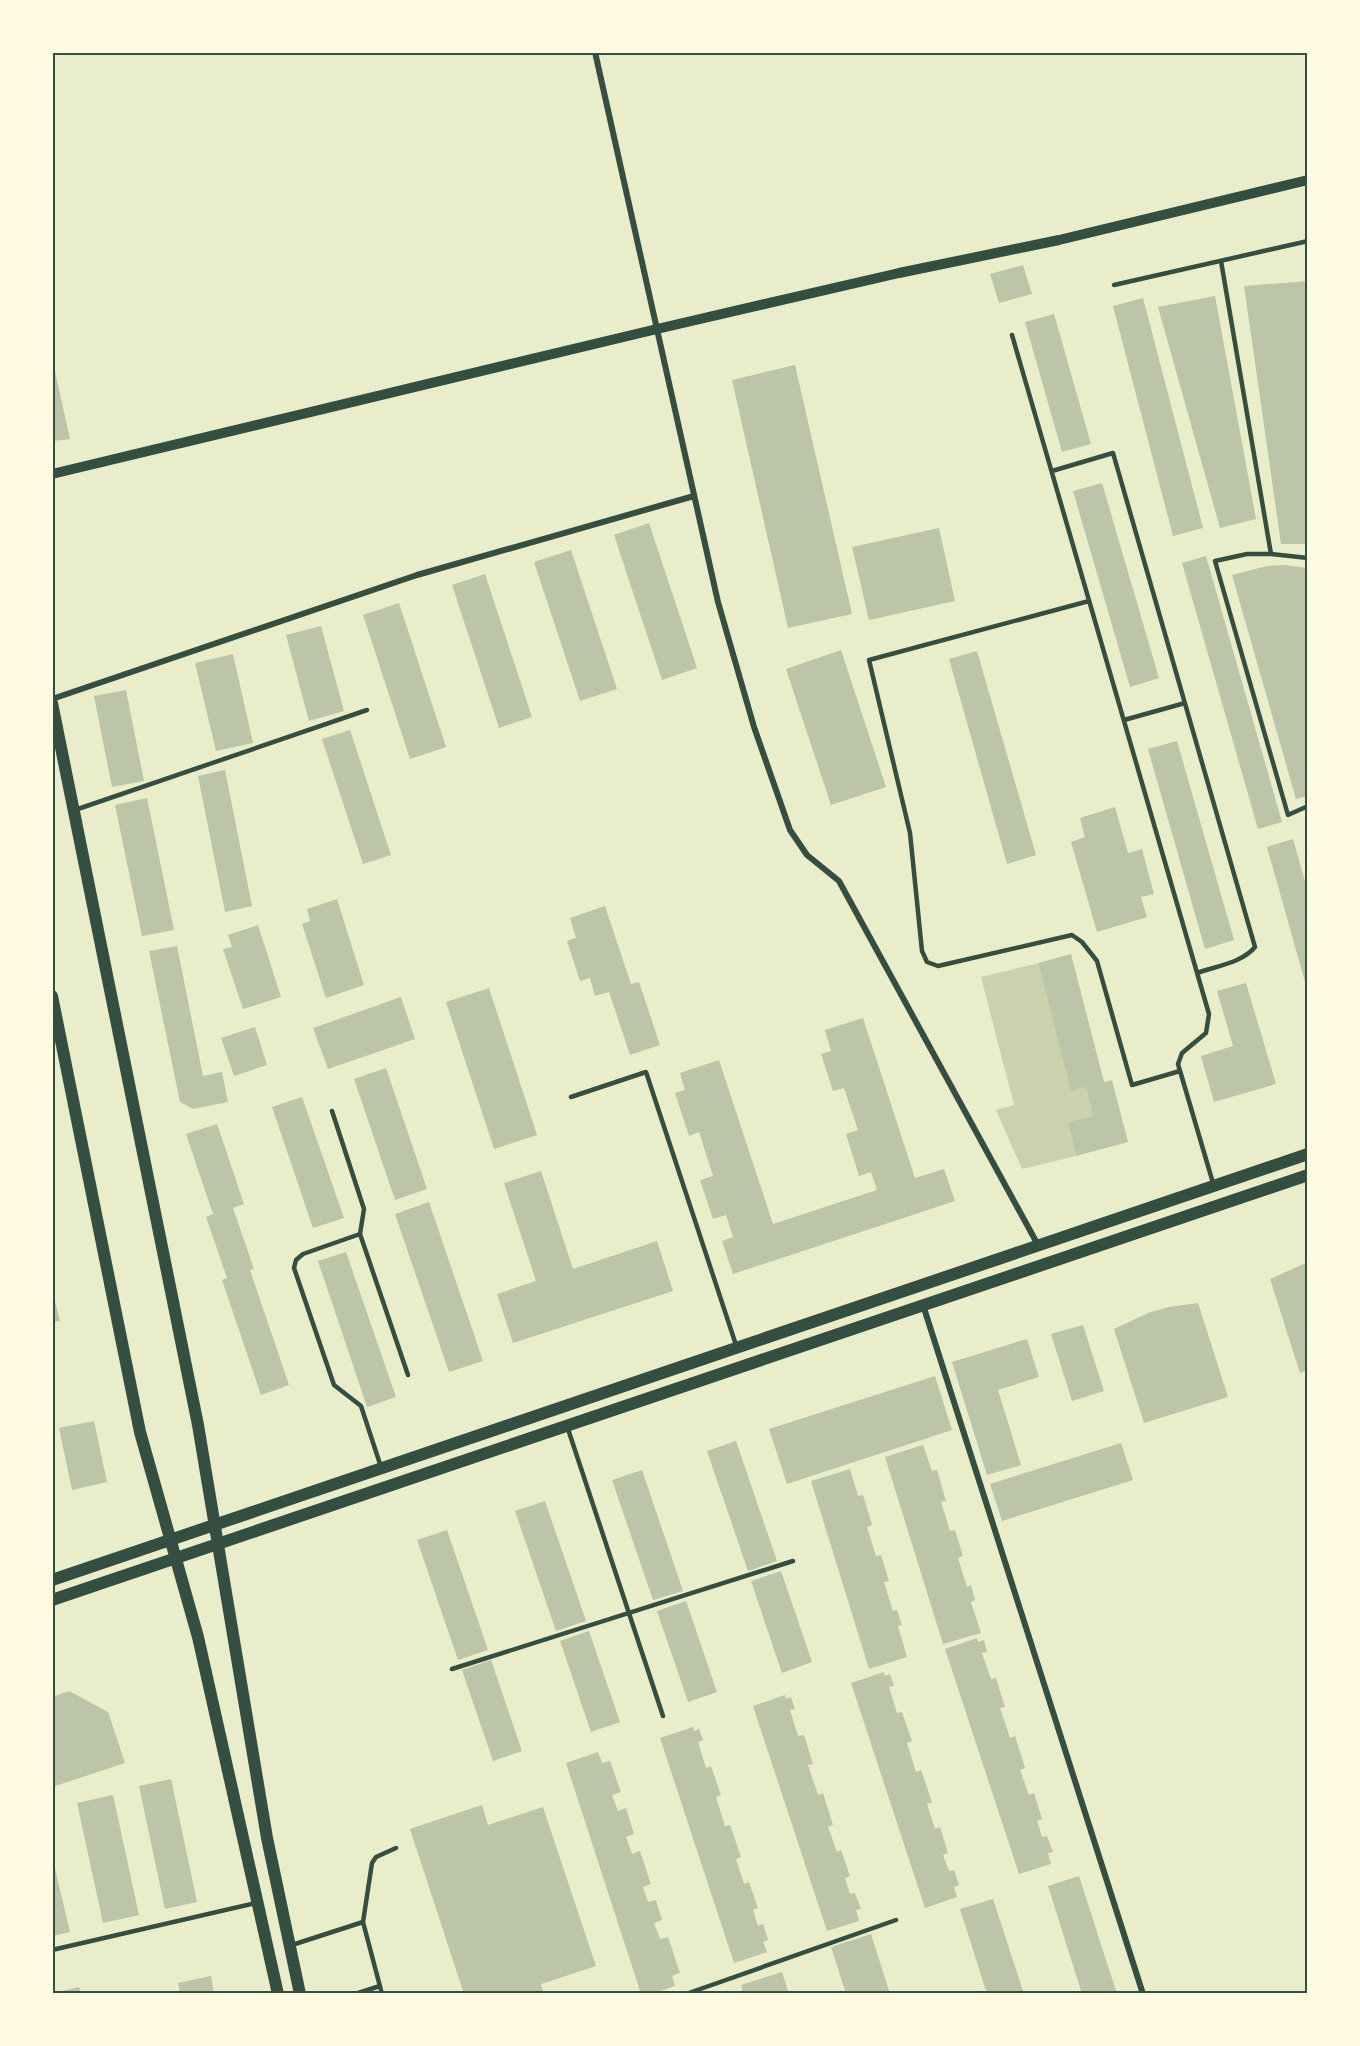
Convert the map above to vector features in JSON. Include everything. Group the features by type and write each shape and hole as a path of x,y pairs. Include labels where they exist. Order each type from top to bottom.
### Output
{"main road":[{"path":"52,701 196,1414 267,1838 300,1994"},
{"path":"52,996 140,1432 198,1637 278,1994"},
{"path":"52,1580 1308,1154"},
{"path":"52,1600 1308,1175"}],"street":[{"path":"595,52 718,602 754,727 790,830 807,855 839,882 1038,1245"},
{"path":"52,474 657,329 888,276 1059,240 1308,180"},
{"path":"52,701 417,575 694,496"},
{"path":"923,1305 1143,1994"}],"lane":[{"path":"1114,285 1308,241"},
{"path":"1221,261 1271,554"},
{"path":"1012,335 1209,1014 1206,1033 1182,1053 1178,1064 1214,1186"},
{"path":"1052,471 1113,453 1255,946 1250,954 1241,959 1197,972"},
{"path":"1308,558 1247,554 1215,561 1288,815 1308,806"},
{"path":"1089,601 869,660 910,832 922,951 927,962 938,966 1072,935 1082,942 1097,962 1131,1085 1180,1071"},
{"path":"1124,720 1185,703"},
{"path":"75,810 367,710"},
{"path":"571,1097 646,1072 736,1348"},
{"path":"332,1111 364,1209 360,1234 408,1375"},
{"path":"360,1234 303,1254 296,1260 294,1268 334,1384 361,1406 382,1468"},
{"path":"567,1426 663,1716"},
{"path":"452,1669 793,1561"},
{"path":"382,1994 363,1922 372,1863 376,1857 396,1848"},
{"path":"52,1950 258,1902"},
{"path":"687,1994 896,1920"},
{"path":"290,1946 363,1922"},
{"path":"355,1994 380,1986"}],"green space":[{"path":"1038,963 1071,1090 1086,1087 1093,1116 1068,1122 1076,1156 1022,1169 996,1110 1014,1105 981,977"}],"building":[{"path":"1023,265 1032,294 999,303 990,274"},
{"path":"1308,281 1308,544 1281,544 1244,286"},
{"path":"1215,296 1256,519 1220,528 1158,307"},
{"path":"1143,298 1203,528 1173,536 1113,306"},
{"path":"1054,314 1091,444 1062,452 1025,322"},
{"path":"52,358 70,439 54,441 52,441"},
{"path":"795,365 852,614 788,628 732,380"},
{"path":"1102,483 1159,678 1130,687 1073,491"},
{"path":"649,523 697,668 662,680 614,535"},
{"path":"939,528 955,601 869,620 852,547"},
{"path":"571,550 617,689 580,701 534,562"},
{"path":"1206,556 1282,822 1258,829 1182,563"},
{"path":"1284,565 1308,568 1308,796 1296,799 1232,575 1267,566"},
{"path":"485,574 532,717 499,728 452,585"},
{"path":"399,603 446,747 410,759 363,615"},
{"path":"321,626 344,711 309,721 286,635"},
{"path":"841,650 886,787 831,805 786,669"},
{"path":"977,651 1036,855 1007,864 949,659"},
{"path":"233,654 253,743 216,751 195,663"},
{"path":"126,690 144,781 112,787 94,696"},
{"path":"350,730 391,855 363,864 322,739"},
{"path":"1177,741 1234,940 1205,949 1148,749"},
{"path":"225,770 252,906 225,912 198,776"},
{"path":"147,798 174,930 142,936 115,805"},
{"path":"1115,807 1128,853 1142,849 1154,894 1141,897 1147,917 1097,932 1071,842 1085,837 1080,818"},
{"path":"1293,839 1308,892 1307,989 1267,847"},
{"path":"337,899 364,985 326,998 302,924 310,921 307,909"},
{"path":"605,906 631,984 639,982 660,1045 630,1055 609,992 595,996 590,978 580,981 567,941 576,938 570,918"},
{"path":"258,925 281,997 243,1009 223,949 232,947 228,935"},
{"path":"177,946 203,1076 222,1072 228,1102 193,1109 180,1102 149,951"},
{"path":"1071,954 1104,1082 1112,1080 1128,1142 1076,1156 1068,1122 1093,1116 1086,1087 1071,1091 1038,963"},
{"path":"1246,983 1276,1084 1214,1102 1201,1056 1233,1046 1217,991"},
{"path":"489,988 537,1135 494,1149 446,1002"},
{"path":"401,997 415,1039 328,1069 313,1028"},
{"path":"863,1018 915,1178 944,1169 955,1201 733,1274 722,1241 733,1237 726,1215 713,1219 700,1180 713,1176 699,1132 689,1136 675,1093 685,1090 680,1073 719,1060 773,1224 877,1190 871,1172 859,1176 846,1134 858,1130 844,1088 833,1091 821,1054 831,1051 825,1030"},
{"path":"255,1027 267,1065 234,1076 221,1038"},
{"path":"386,1068 427,1189 395,1200 354,1079"},
{"path":"302,1097 344,1218 313,1228 272,1107"},
{"path":"217,1124 244,1204 233,1208 254,1269 250,1270 289,1385 261,1395 222,1280 227,1278 206,1217 213,1214 186,1134"},
{"path":"541,1171 573,1269 657,1241 673,1291 513,1343 497,1294 536,1281 504,1183"},
{"path":"429,1202 483,1361 449,1372 395,1214"},
{"path":"346,1252 396,1397 367,1407 318,1261"},
{"path":"1308,1262 1308,1370 1300,1373 1270,1279"},
{"path":"52,1289 60,1321 52,1322"},
{"path":"1198,1303 1228,1397 1144,1423 1114,1329 1148,1313"},
{"path":"1083,1325 1104,1391 1072,1401 1051,1334"},
{"path":"1027,1339 1039,1377 998,1390 1021,1465 987,1475 952,1362"},
{"path":"935,1376 952,1430 787,1484 769,1429"},
{"path":"94,1421 107,1482 72,1490 59,1428"},
{"path":"736,1441 777,1561 748,1571 707,1451"},
{"path":"1121,1443 1133,1480 1002,1521 990,1484"},
{"path":"923,1445 932,1471 937,1470 946,1501 941,1502 950,1531 955,1530 963,1556 958,1558 967,1587 971,1585 975,1600 971,1602 981,1633 943,1644 885,1457"},
{"path":"850,1469 858,1496 863,1495 872,1525 867,1527 876,1556 881,1555 889,1581 884,1582 893,1611 897,1610 902,1625 898,1626 907,1657 869,1669 811,1481"},
{"path":"642,1470 683,1591 653,1600 612,1480"},
{"path":"545,1501 586,1621 556,1631 515,1511"},
{"path":"447,1530 488,1650 458,1660 417,1540"},
{"path":"781,1571 812,1662 782,1673 751,1581"},
{"path":"686,1601 717,1692 688,1702 657,1611"},
{"path":"589,1631 620,1722 591,1732 560,1641"},
{"path":"977,1638 978,1642 984,1640 987,1652 982,1653 991,1679 996,1678 1005,1707 1000,1708 1010,1738 1015,1736 1025,1768 1020,1770 1029,1795 1034,1793 1042,1819 1037,1821 1042,1837 1047,1836 1053,1852 1048,1853 1051,1864 1019,1874 945,1649"},
{"path":"491,1660 522,1751 493,1761 462,1670"},
{"path":"884,1672 885,1676 890,1674 894,1686 889,1687 897,1713 902,1712 912,1741 907,1743 916,1772 921,1770 932,1802 927,1804 935,1829 940,1827 948,1853 943,1855 949,1871 954,1870 959,1885 954,1887 957,1897 925,1908 851,1683"},
{"path":"69,1691 108,1712 125,1763 52,1787 52,1697"},
{"path":"785,1695 786,1699 791,1697 795,1709 790,1710 798,1736 804,1735 813,1764 808,1765 818,1795 823,1793 833,1825 828,1827 837,1852 841,1850 850,1876 845,1878 850,1894 855,1893 861,1909 856,1910 859,1921 827,1931 753,1706"},
{"path":"693,1727 694,1731 699,1729 703,1740 698,1742 706,1768 711,1766 721,1795 716,1797 725,1826 730,1825 741,1857 736,1859 744,1884 749,1882 758,1908 753,1910 758,1926 763,1924 768,1940 763,1942 767,1952 734,1963 660,1738"},
{"path":"598,1752 602,1763 610,1761 621,1792 612,1795 618,1811 626,1808 634,1834 626,1837 632,1854 640,1851 651,1884 643,1887 648,1902 656,1900 662,1920 654,1923 660,1939 668,1937 680,1973 672,1976 675,1986 652,1994 641,1994 566,1763"},
{"path":"171,1779 197,1902 165,1909 139,1786"},
{"path":"113,1795 139,1915 103,1923 77,1803"},
{"path":"482,1805 488,1825 543,1807 596,1966 541,1984 544,1994 464,1994 410,1829"},
{"path":"52,1856 70,1932 52,1936"},
{"path":"1079,1876 1117,1994 1082,1994 1048,1886"},
{"path":"993,1899 1024,1994 987,1994 960,1909"},
{"path":"871,1934 890,1994 846,1994 831,1947"},
{"path":"782,1972 789,1994 743,1994 741,1985"},
{"path":"211,1976 214,1994 180,1994 178,1983"},
{"path":"79,1987 81,1994 53,1994 53,1993"}]}
